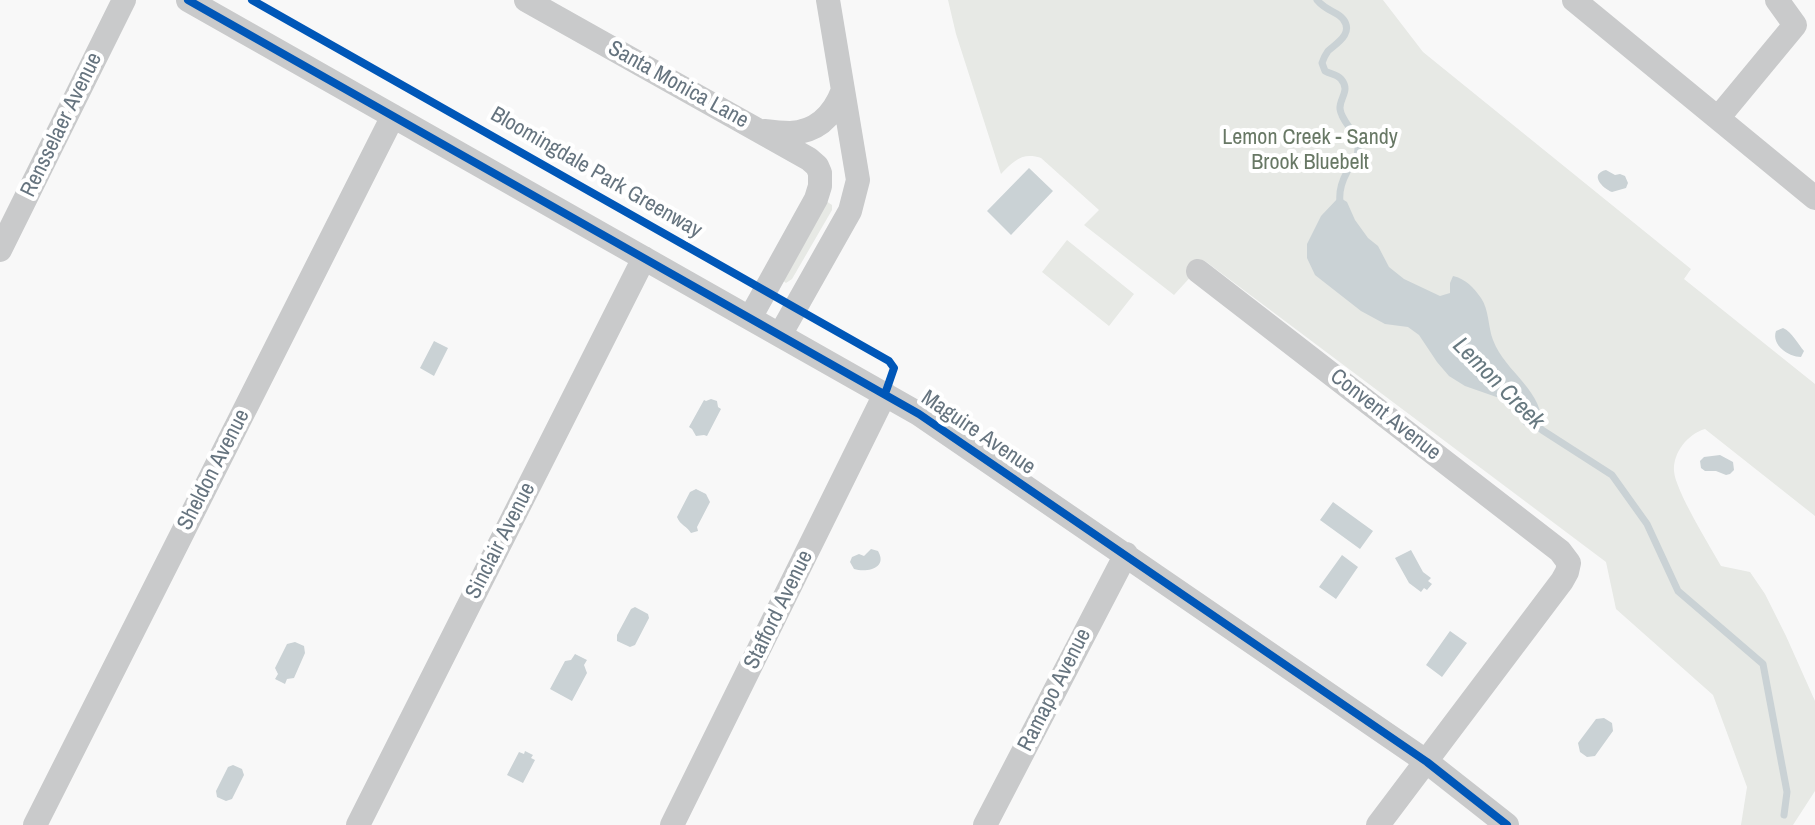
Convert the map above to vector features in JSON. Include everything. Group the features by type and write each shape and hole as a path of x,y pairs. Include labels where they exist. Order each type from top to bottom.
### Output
{"street":[{"name":"Rensselaer Avenue","path":"0,250 124,0"},
{"name":"Maguire Avenue","path":"188,0 932,423 1427,762 1507,825"},
{"name":"Santa Monica Lane","path":"526,0 761,131 817,166 820,178 816,199 750,318"},
{"path":"780,335 850,211 858,180 828,0"},
{"path":"1574,0 1815,198"},
{"path":"1718,118 1795,25 1777,0"},
{"path":"761,131 792,133 820,123 838,104 843,90"},
{"name":"Sheldon Avenue","path":"35,825 393,116"},
{"name":"Sinclair Avenue","path":"358,825 644,258"},
{"name":"Convent Avenue","path":"1198,271 1560,551 1569,563 1562,581 1427,762"},
{"name":"Stafford Avenue","path":"672,825 885,394"},
{"name":"Ramapo Avenue","path":"985,825 1126,554"},
{"path":"1378,825 1427,762"}],"green space":[{"name":"Lemon Creek - Sandy Brook Bluebelt","path":"948,0 1383,0 1423,52 1691,269 1684,279 1815,384 1815,516 1705,429 1683,445 1674,464 1680,491 1721,566 1750,572 1765,594 1815,701 1815,791 1793,825 1741,825 1747,787 1713,695 1616,609 1606,562 1205,261 1174,295 1084,225 1099,210 1041,158 1023,157 1001,174"},
{"path":"826,201 832,205 832,210 792,279 786,283 783,281"},
{"path":"1067,240 1134,294 1109,326 1042,272"}],"water":[{"path":"1029,168 1053,191 1011,235 987,211"},
{"path":"1606,170 1625,176 1628,183 1626,188 1612,192 1604,187 1598,175"},
{"path":"1339,197 1347,202 1355,220 1378,246 1389,267 1404,279 1440,296 1450,293 1453,276 1475,290 1486,307 1491,335 1499,352 1537,404 1542,430 1534,433 1505,400 1465,386 1449,376 1419,335 1408,327 1385,324 1361,311 1315,275 1307,258 1307,244 1321,216"},
{"path":"1783,328 1804,351 1801,357 1786,352 1776,341 1776,331"},
{"path":"434,341 448,348 434,376 420,368"},
{"path":"704,400 717,401 721,409 707,436 696,436 689,427"},
{"path":"1720,455 1733,462 1734,470 1730,474 1701,468 1700,461 1704,457"},
{"path":"696,489 706,494 710,502 697,527 698,531 691,533 677,517 690,492"},
{"path":"1333,502 1373,531 1360,549 1320,520"},
{"path":"871,549 878,551 878,565 870,570 854,569 850,562 852,557 859,554 864,556"},
{"path":"1411,550 1423,572 1431,578 1428,581 1432,584 1421,592 1409,583 1395,558"},
{"path":"1342,555 1358,567 1336,599 1319,587"},
{"path":"635,607 648,614 649,618 635,645 630,647 617,641 617,635"},
{"path":"1450,631 1467,643 1442,677 1426,665"},
{"path":"295,642 304,646 305,653 294,678 287,679 285,684 275,679 278,674 275,668 287,644"},
{"path":"575,654 587,660 584,665 587,673 572,701 550,689 565,661 571,660"},
{"path":"1604,718 1612,723 1613,731 1595,756 1587,757 1580,752 1578,743 1596,719"},
{"path":"525,751 535,760 523,783 507,775 519,752 524,754"},
{"path":"233,765 242,769 244,775 232,799 226,801 217,797 216,791 228,767"}],"waterway":[{"name":"Lemon Creek","path":"1317,0 1341,16 1347,29 1327,52 1322,63 1325,71 1338,76 1344,83 1340,109 1358,148 1342,183 1340,202"},
{"name":"Lemon Creek","path":"1537,425 1612,475 1647,524 1678,591 1763,664 1787,792 1784,815"}],"cycle path":[{"path":"188,0 919,414 1427,762 1507,825"},
{"name":"Bloomingdale Park Greenway","path":"252,0 889,361 894,368 885,394"}]}
